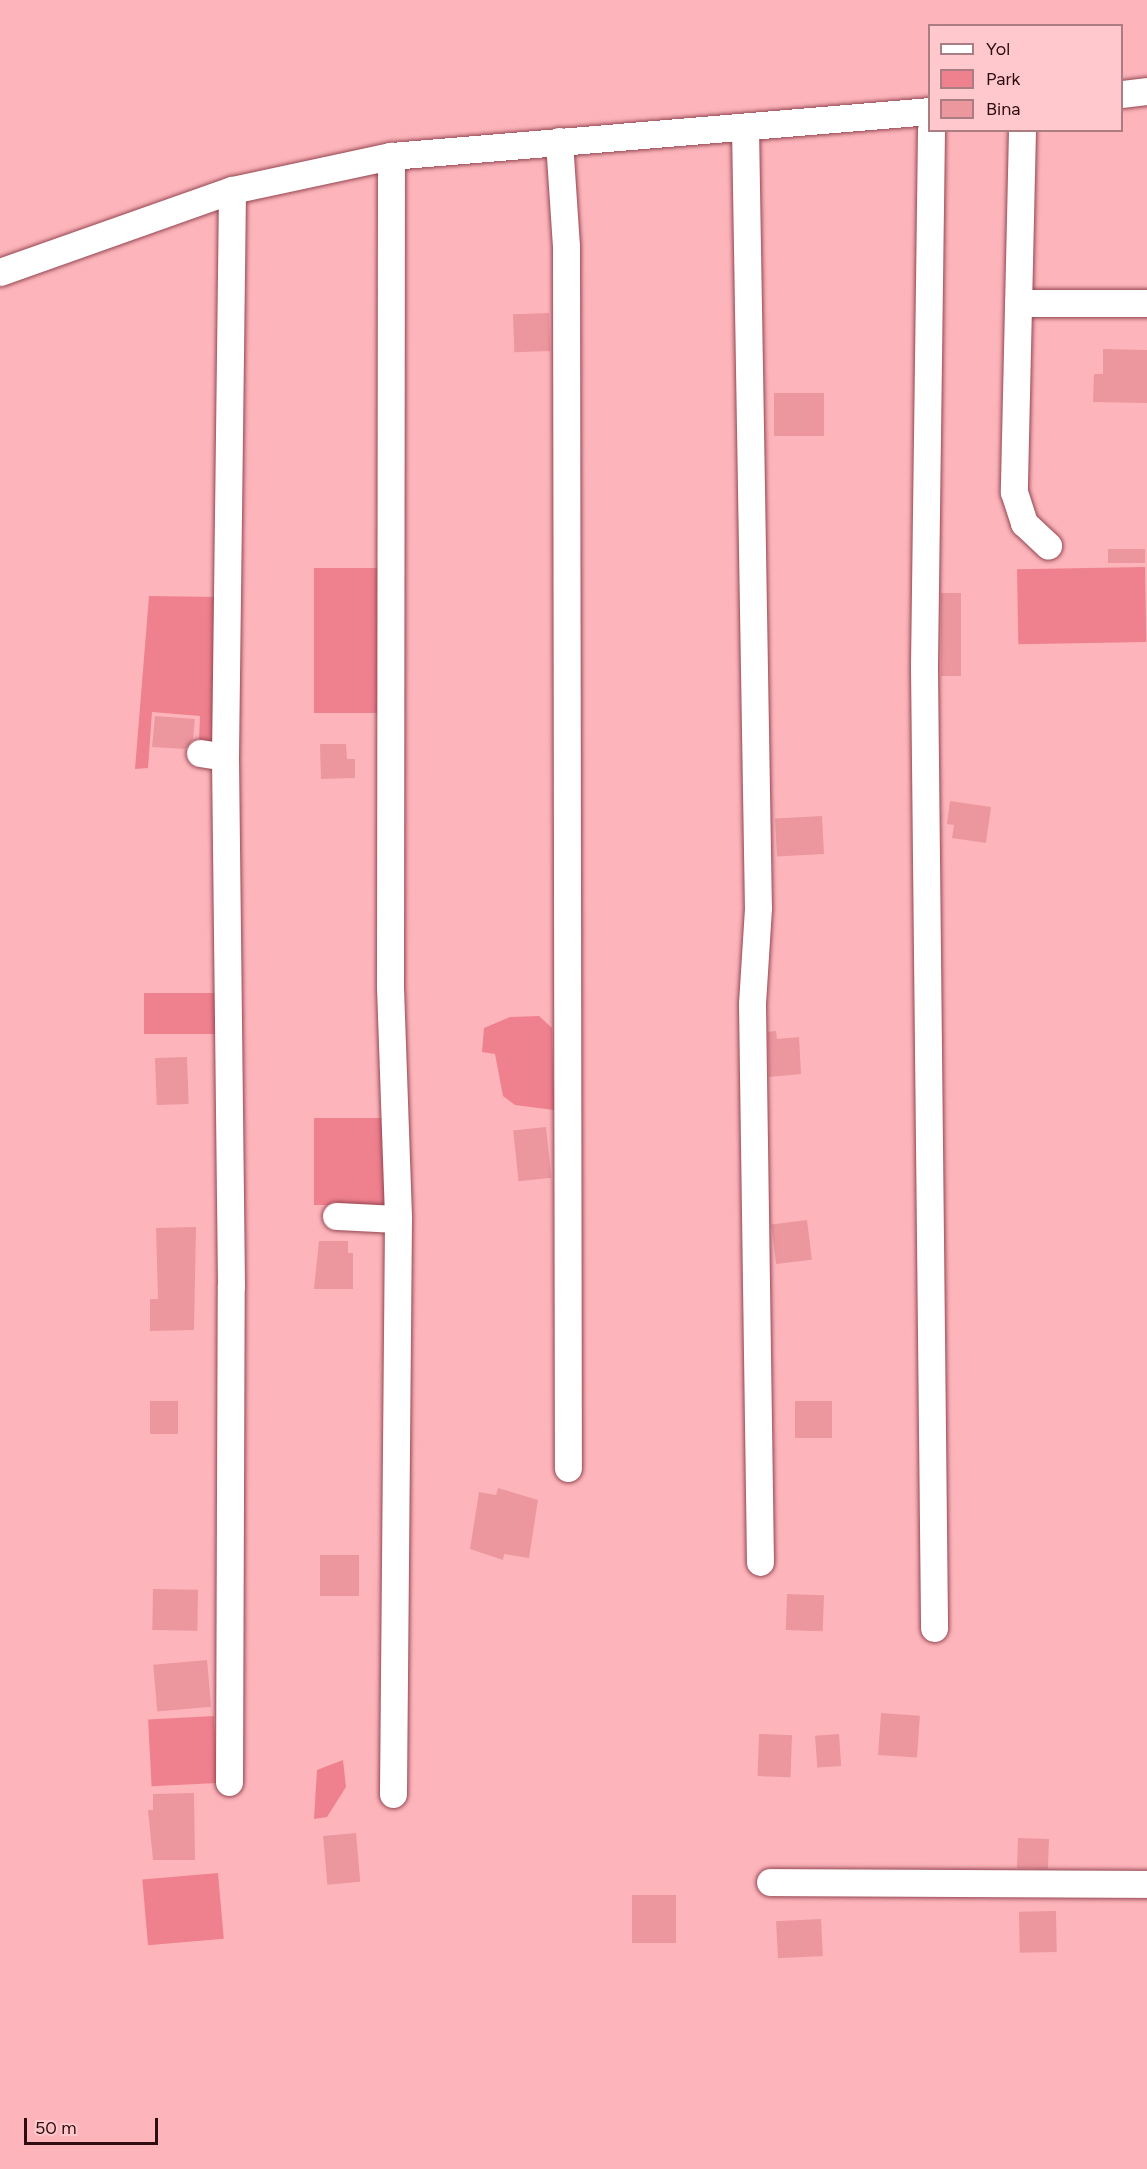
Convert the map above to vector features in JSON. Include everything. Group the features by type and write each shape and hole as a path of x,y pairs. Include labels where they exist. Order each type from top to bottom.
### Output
{"street":[{"path":"1123,94 1147,91"},
{"path":"0,272 232,190 391,156 928,111"},
{"path":"745,127 758,896 753,1004 759,1182 760,1562"},
{"path":"931,132 924,690 934,1628"},
{"path":"1022,132 1015,508 1023,523 1048,545"},
{"path":"559,141 566,246 568,1468"},
{"path":"391,156 390,987 398,1219 393,1794"},
{"path":"229,1782 231,1286 212,755 232,190"},
{"path":"1018,303 1147,303"},
{"path":"336,1216 398,1219"},
{"path":"770,1882 1147,1884"}],"green space":[{"path":"1145,567 1146,642 1018,644 1017,569"},
{"path":"314,568 383,568 383,713 314,713"},
{"path":"149,596 218,597 216,743 199,741 200,716 152,712 148,768 135,769"},
{"path":"144,993 222,993 222,1034 144,1034"},
{"path":"539,1016 552,1028 554,1110 515,1105 503,1096 495,1054 482,1052 484,1028 510,1017"},
{"path":"314,1118 388,1118 388,1205 314,1205"},
{"path":"214,1716 218,1783 152,1786 148,1719"},
{"path":"343,1760 346,1787 327,1817 314,1819 317,1770"},
{"path":"218,1873 224,1939 148,1945 142,1880"}],"building":[{"path":"549,313 550,351 514,352 513,314"},
{"path":"1103,349 1147,350 1147,403 1093,402 1094,374 1103,374"},
{"path":"774,393 824,393 824,436 774,436"},
{"path":"1108,549 1145,549 1145,563 1108,563"},
{"path":"941,593 961,593 961,676 941,676"},
{"path":"155,716 195,719 193,739 185,749 152,747"},
{"path":"320,744 346,744 347,759 355,759 355,778 321,779"},
{"path":"950,801 991,807 986,843 952,838 954,825 947,824"},
{"path":"822,816 824,854 777,856 775,818"},
{"path":"776,1031 777,1039 799,1037 801,1074 769,1077 768,1032"},
{"path":"187,1057 189,1104 157,1105 155,1058"},
{"path":"546,1127 551,1178 519,1181 513,1130"},
{"path":"807,1220 812,1260 776,1264 771,1224"},
{"path":"196,1227 194,1330 150,1331 150,1299 158,1299 156,1228"},
{"path":"319,1241 348,1241 348,1253 353,1253 353,1289 314,1289"},
{"path":"150,1401 178,1401 178,1434 150,1434"},
{"path":"795,1401 832,1401 832,1438 795,1438"},
{"path":"498,1488 538,1500 529,1558 504,1554 503,1560 470,1549 479,1492 496,1495"},
{"path":"320,1555 359,1555 359,1596 320,1596"},
{"path":"153,1589 198,1590 197,1631 152,1630"},
{"path":"787,1594 824,1595 823,1631 786,1630"},
{"path":"207,1660 211,1707 157,1712 153,1665"},
{"path":"881,1713 920,1716 917,1758 878,1755"},
{"path":"759,1734 792,1735 791,1777 758,1776"},
{"path":"839,1734 841,1766 817,1768 815,1736"},
{"path":"194,1793 195,1860 153,1860 148,1810 153,1810 153,1794"},
{"path":"356,1833 360,1882 327,1885 323,1836"},
{"path":"1018,1838 1049,1839 1048,1869 1017,1868"},
{"path":"632,1895 676,1895 676,1943 632,1943"},
{"path":"1056,1911 1057,1952 1020,1953 1019,1912"},
{"path":"821,1919 823,1956 778,1958 776,1921"}]}
